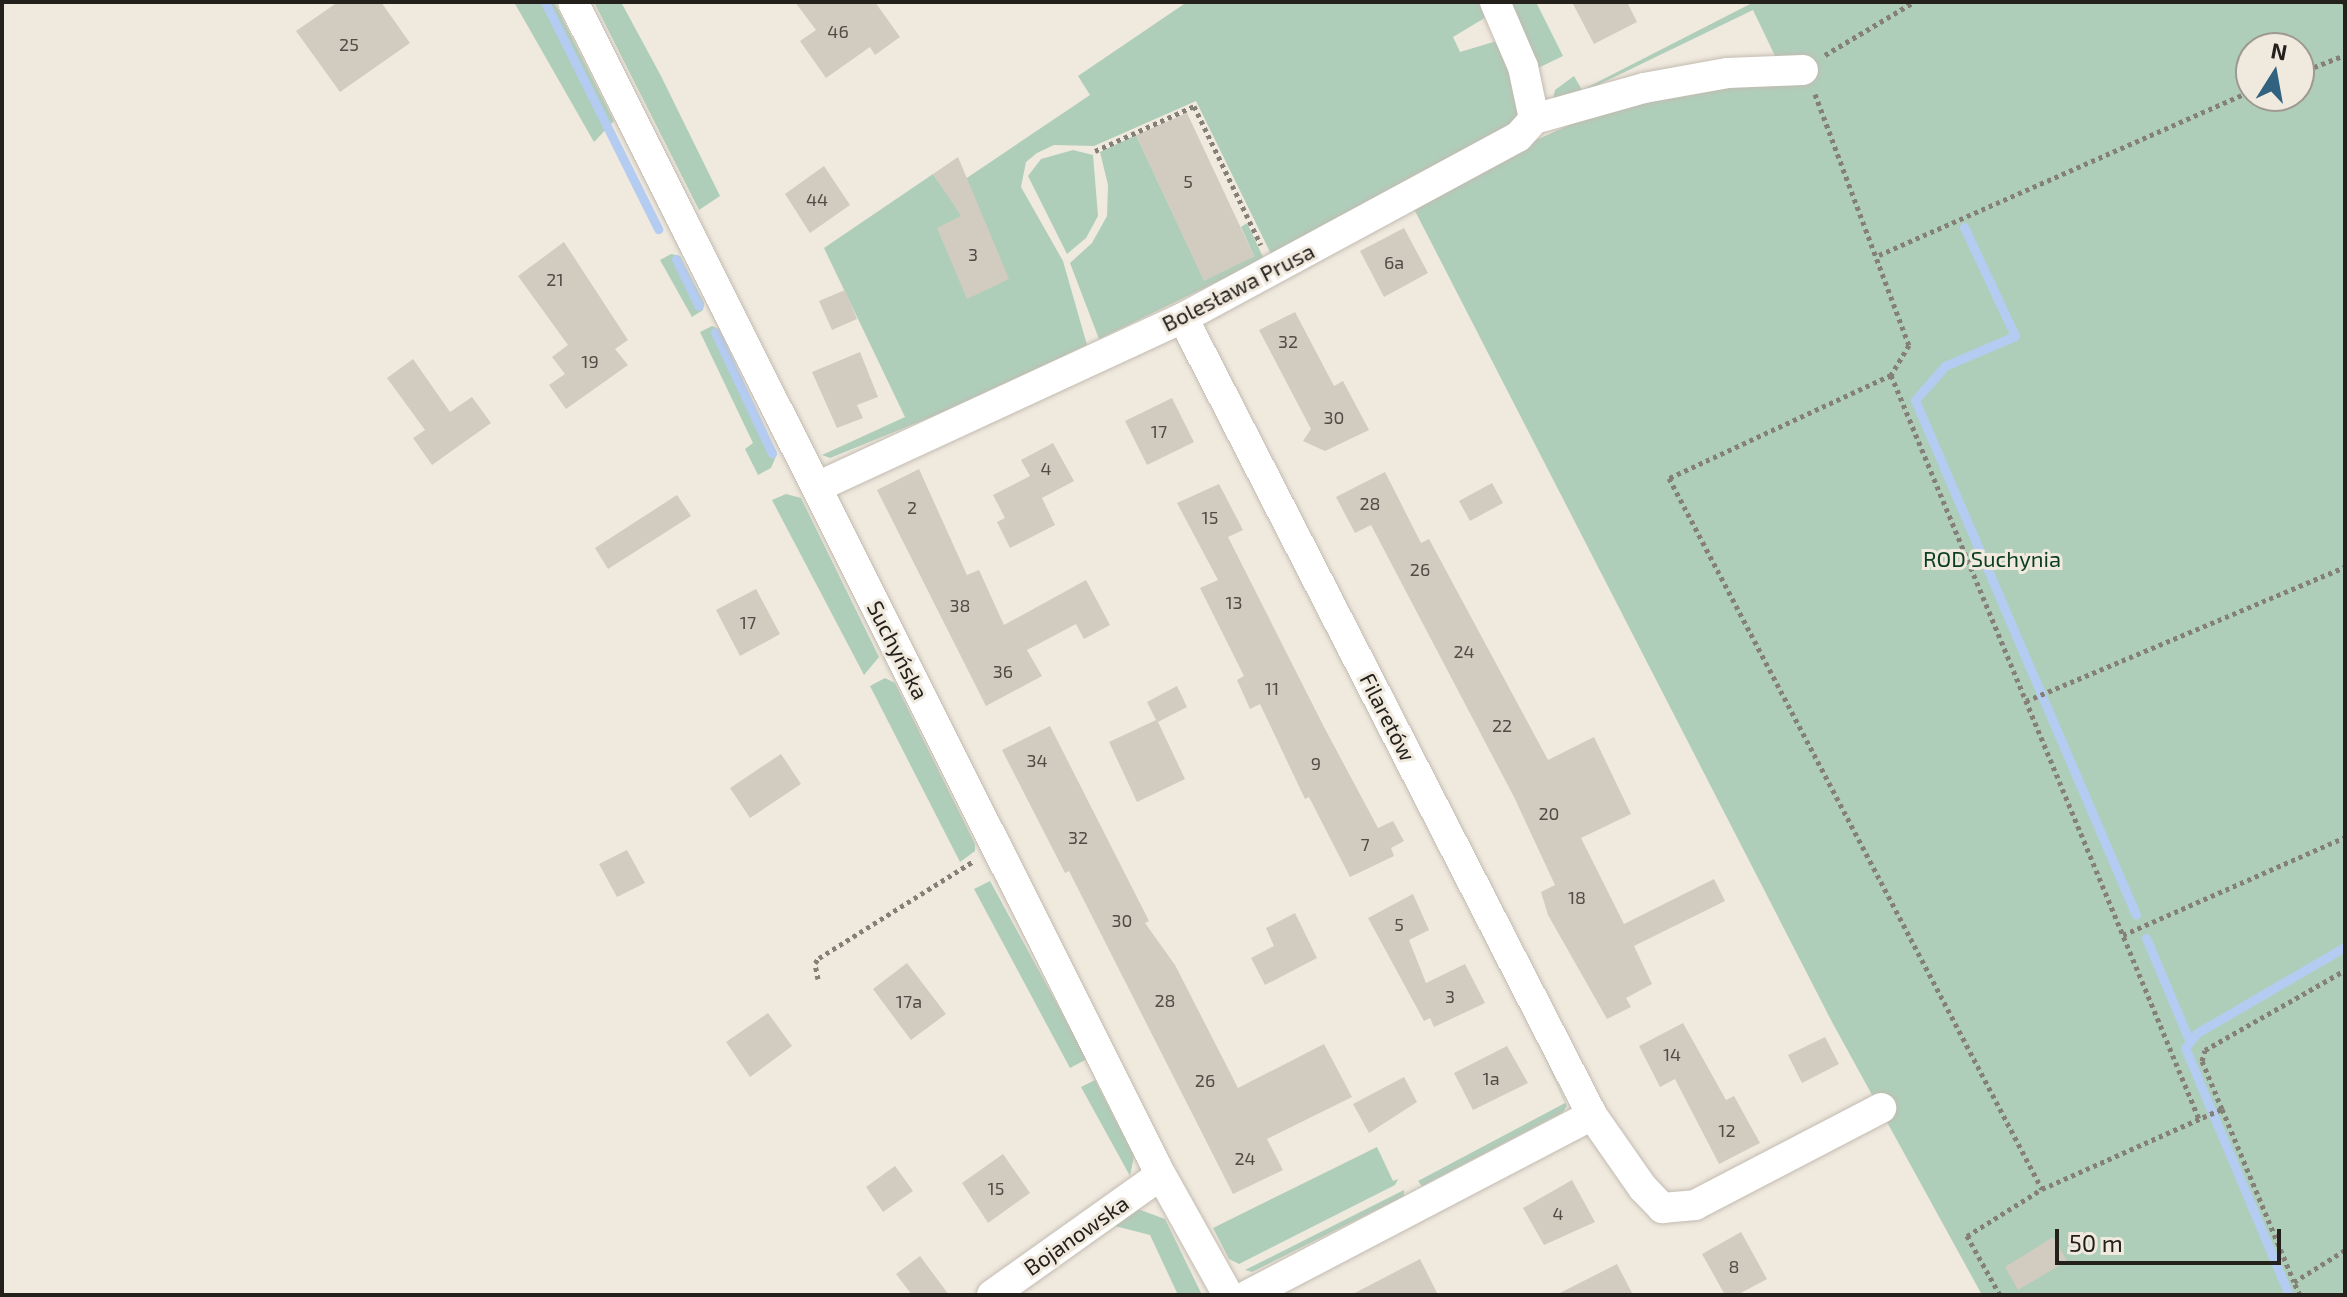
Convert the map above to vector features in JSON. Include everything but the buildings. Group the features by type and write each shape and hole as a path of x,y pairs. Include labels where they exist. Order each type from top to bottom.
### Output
{"street":[{"name":"Suchyńska","path":"573,2 1161,1175 1228,1295"},
{"path":"1495,2 1523,67 1534,119 1644,88 1727,73 1810,70"},
{"name":"Bolesława Prusa","path":"817,487 1183,318 1518,137 1534,119"},
{"name":"Filaretów","path":"1183,318 1592,1115 1662,1208 1695,1205 1881,1108"},
{"path":"1248,1295 1592,1115"},
{"name":"Bojanowska","path":"992,1295 1161,1175"}],"path":[{"path":"1914,2 1810,70 1909,345 1891,375 1669,478 2042,1189"},
{"path":"2315,67 2345,55"},
{"path":"1879,255 2235,98"},
{"path":"1095,151 1194,106 1274,271"},
{"path":"1891,375 2199,1119"},
{"path":"2026,701 2345,567"},
{"path":"2123,935 2345,837"},
{"path":"818,979 815,963 819,958 962,866 998,850"},
{"path":"2300,1295 2202,1061 2205,1050 2345,970"},
{"path":"2000,1295 1967,1236 2042,1189 2222,1109"},
{"path":"2294,1282 2345,1250"}],"green space":[{"path":"514,2 554,2 614,121 594,142"},
{"path":"594,2 621,2 661,76 720,196 699,210"},
{"path":"1187,2 1484,2 1488,12 1483,19 1453,37 1460,52 1500,40 1518,97 1517,118 1512,128 1273,258 1196,101 1094,146 1054,145 1037,153 1026,162 1021,187 1063,261 1087,345 936,415 830,458 822,455 905,417 824,248 933,174 946,192 1090,95 1078,76"},
{"path":"1507,2 1536,2 1563,56 1534,70"},
{"name":"ROD Suchynia","path":"1754,2 2345,2 2345,1295 1982,1295 1832,1022 1415,211 1407,210 1512,151 1589,116 1777,60 1753,10 1600,84 1601,96 1553,99 1555,90 1574,76 1582,90"},
{"path":"1136,135 1204,280 1254,256 1241,227 1247,223 1264,259 1099,339 1070,263 1092,243 1107,216 1108,185 1100,152"},
{"path":"1073,150 1093,155 1098,216 1086,238 1067,254 1028,176 1041,159"},
{"path":"671,254 680,256 704,303 703,310 692,317 660,260"},
{"path":"712,326 719,329 777,454 771,468 758,475 745,449 753,443 700,332"},
{"path":"786,494 801,498 879,657 864,675 772,500"},
{"path":"885,678 895,683 975,844 975,851 960,862 870,686"},
{"path":"990,881 1087,1059 1070,1068 974,889"},
{"path":"1526,1013 1567,1106 1563,1112 1422,1186 1418,1181 1565,1103"},
{"path":"1095,1080 1134,1156 1130,1176 1081,1087"},
{"path":"1377,1147 1393,1181 1398,1179 1395,1185 1239,1264 1229,1259 1213,1228"},
{"path":"1404,1190 1404,1196 1252,1272 1245,1270"},
{"path":"1135,1208 1165,1219 1202,1295 1178,1295 1150,1235 1115,1226"}],"waterway":[{"path":"545,2 658,229"},
{"path":"1964,227 2015,336 1945,366 1915,400 2136,915"},
{"path":"676,259 699,306"},
{"path":"715,332 772,453"},
{"path":"2146,938 2189,1040"},
{"path":"2289,1295 2185,1048 2197,1033 2345,947"}]}
